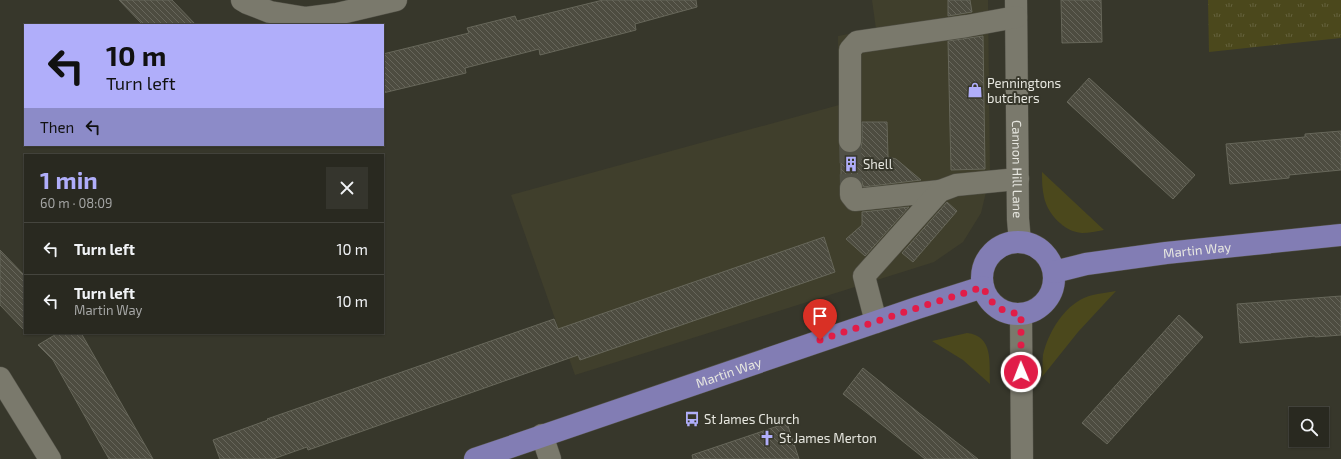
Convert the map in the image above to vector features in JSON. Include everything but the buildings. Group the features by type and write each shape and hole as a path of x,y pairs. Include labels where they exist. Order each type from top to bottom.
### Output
{"main road":[{"name":"Martin Way","path":"1054,272 1086,264 1166,253 1341,235"},
{"path":"1010,242 1020,242 1032,244 1042,251 1050,260 1054,272 1050,295 1042,304 1032,311 1021,314 1008,313 997,308 988,299 983,287 982,278 983,268 987,259 1001,245 1010,242"},
{"name":"Martin Way","path":"475,459 983,287"}],"street":[{"path":"242,0 247,4 270,12 306,18 337,14 396,0"},
{"path":"850,141 850,50 857,42 967,26 1016,9"},
{"name":"Cannon Hill Lane","path":"1016,9 1018,219 1020,242"},
{"path":"851,188 851,195 856,200 940,191 956,185 1018,179"},
{"path":"876,322 864,276 940,191"},
{"path":"1021,314 1022,459"},
{"path":"0,378 6,402 50,459"},
{"path":"542,436 550,459"}],"shaded area":[{"path":"872,0 988,0 990,175 981,213 963,242 934,262 575,375 511,195 839,105 838,36 876,29"}],"green space":[{"path":"1208,0 1341,0 1341,38 1209,52"},
{"path":"1042,172 1104,230 1085,233 1075,232 1057,221 1046,203 1043,191"},
{"path":"1116,291 1078,332 1042,377 1045,347 1056,324 1067,310 1088,296"},
{"path":"967,333 976,335 982,339 986,345 989,359 990,384 963,360 932,341"}],"tunnel":[{"path":"850,141 851,188"}],"place":[{"name":"Penningtons butchers","path":"975,90"},
{"name":"Shell","path":"851,164"},
{"name":"St James Church","path":"692,419"},
{"name":"St James Merton","path":"767,438"}],"route":[{"path":"820,340 983,287 988,299 997,308 1008,313 1021,314 1021,372"}]}
